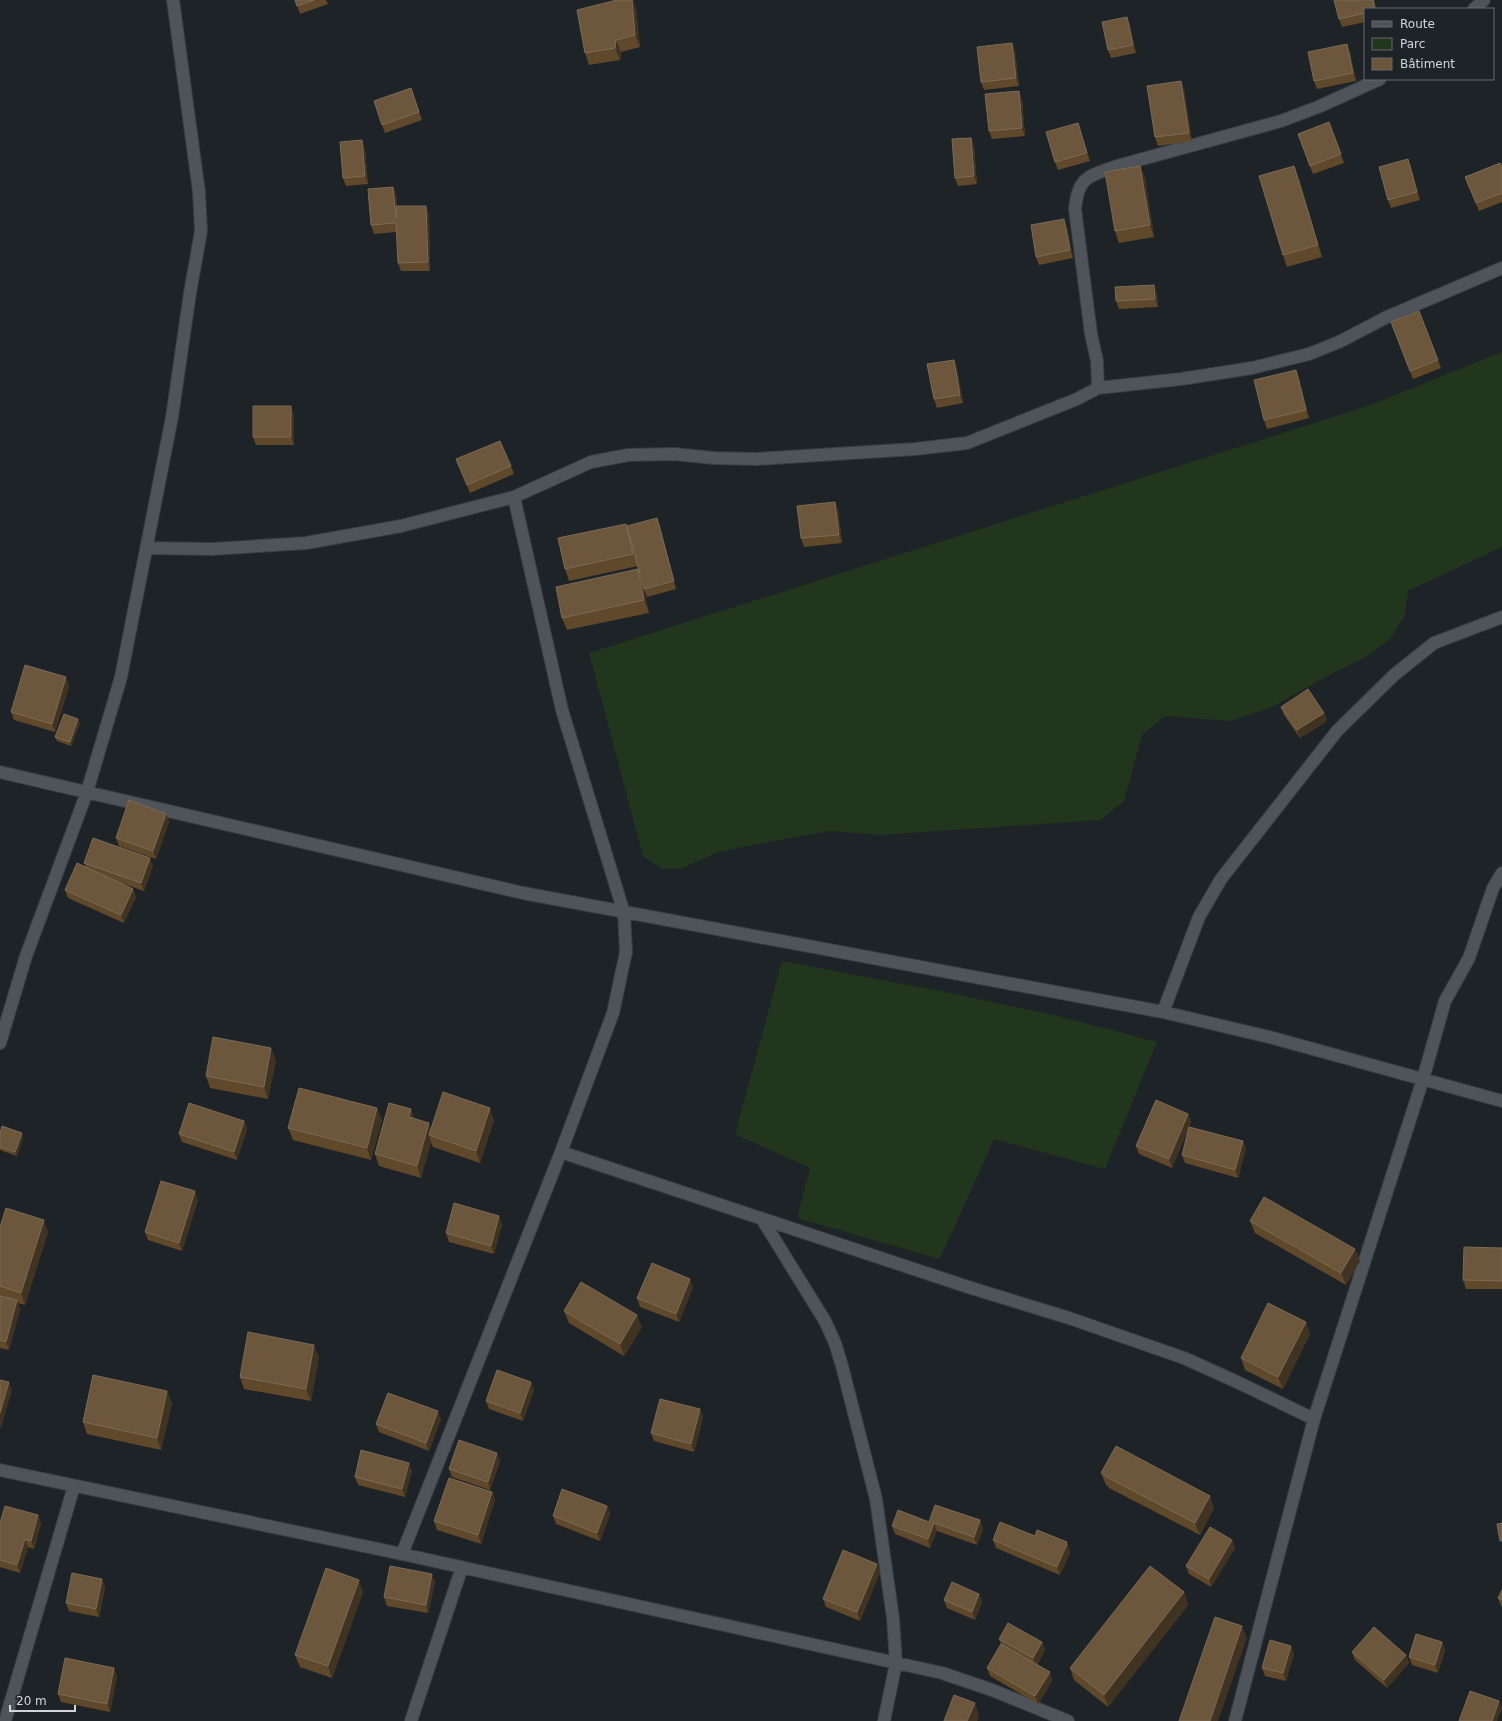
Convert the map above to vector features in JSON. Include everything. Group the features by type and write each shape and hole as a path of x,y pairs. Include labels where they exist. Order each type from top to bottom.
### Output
{"street":[{"path":"0,1043 26,956 87,792 121,676 172,417 200,231 199,192 173,0"},
{"path":"1475,8 1484,0"},
{"path":"1098,388 1097,361 1091,334 1075,209 1076,195 1081,183 1094,175 1117,166 1281,121 1318,107 1378,80"},
{"path":"146,548 212,549 306,543 401,526 514,497 591,462 628,455 674,454 714,458 756,459 915,449 967,443 1077,399 1098,388 1181,379 1252,368 1309,354 1387,317 1502,268"},
{"path":"402,1554 562,1152 613,1014 626,952 624,913 562,710 514,497"},
{"path":"1163,1012 1199,916 1220,879 1337,731 1394,675 1434,644 1502,617"},
{"path":"0,772 523,893 1163,1012 1273,1038 1502,1101"},
{"path":"1235,1721 1314,1420 1423,1079 1445,1001 1469,958 1492,888 1502,873"},
{"path":"562,1152 968,1287 1069,1318 1184,1358 1314,1420"},
{"path":"762,1219 825,1321 842,1366 876,1499 894,1618 896,1663 884,1721"},
{"path":"0,1470 402,1554 942,1673 985,1687 1068,1721"},
{"path":"5,1721 74,1486"},
{"path":"411,1721 462,1567"}],"green space":[{"path":"1502,352 1502,547 1408,591 1405,615 1391,638 1366,657 1331,674 1270,708 1231,721 1165,716 1142,735 1124,801 1100,820 881,835 830,831 718,852 683,868 663,869 643,856 589,653 1365,407"},
{"path":"782,961 945,992 1058,1016 1157,1042 1105,1169 994,1139 940,1259 797,1218 810,1168 735,1134"}],"building":[{"path":"295,0 314,0 297,6"},
{"path":"617,0 632,0 635,35 616,40 615,48 585,53 577,10"},
{"path":"1334,0 1373,0 1375,8 1364,8 1364,13 1339,19"},
{"path":"1127,17 1133,45 1108,50 1102,22"},
{"path":"1012,43 1016,78 981,82 977,47"},
{"path":"1347,44 1353,73 1314,81 1308,52"},
{"path":"1181,81 1189,133 1155,137 1147,86"},
{"path":"411,88 419,112 382,125 374,101"},
{"path":"1019,91 1022,128 989,131 985,94"},
{"path":"1329,122 1341,154 1310,166 1298,134"},
{"path":"1078,123 1087,153 1055,162 1046,132"},
{"path":"971,138 974,176 955,178 952,139"},
{"path":"362,140 365,176 343,178 340,142"},
{"path":"1408,159 1417,192 1388,200 1379,167"},
{"path":"1500,163 1502,167 1502,193 1476,203 1465,177"},
{"path":"1140,166 1150,225 1115,231 1105,172"},
{"path":"1294,166 1318,245 1283,255 1259,176"},
{"path":"393,187 396,218 396,206 426,206 428,262 398,263 396,223 371,225 368,189"},
{"path":"1064,219 1070,250 1036,257 1031,225"},
{"path":"1154,285 1155,299 1116,301 1115,287"},
{"path":"1419,311 1438,360 1410,371 1391,322"},
{"path":"954,360 960,395 934,399 927,364"},
{"path":"1296,370 1306,410 1264,420 1254,380"},
{"path":"253,406 291,406 291,437 253,437"},
{"path":"500,441 511,466 467,485 456,459"},
{"path":"835,502 839,535 801,538 797,506"},
{"path":"657,518 674,581 644,589 627,526"},
{"path":"626,524 633,554 565,569 558,538"},
{"path":"638,569 644,600 562,618 556,587"},
{"path":"25,665 66,677 52,724 11,712"},
{"path":"1308,689 1324,713 1297,730 1281,707"},
{"path":"64,714 78,719 70,742 55,737"},
{"path":"129,800 166,814 153,851 116,838"},
{"path":"93,838 150,858 141,883 84,863"},
{"path":"77,863 133,889 121,915 65,890"},
{"path":"213,1037 271,1048 264,1087 206,1076"},
{"path":"299,1088 377,1108 367,1148 288,1128"},
{"path":"443,1092 490,1108 476,1151 429,1135"},
{"path":"1156,1100 1188,1114 1169,1159 1136,1146"},
{"path":"189,1103 244,1121 234,1152 179,1134"},
{"path":"389,1103 411,1109 409,1117 429,1123 417,1166 375,1154"},
{"path":"2,1126 22,1133 15,1152 0,1147 0,1133"},
{"path":"1189,1127 1243,1141 1235,1170 1182,1155"},
{"path":"161,1181 195,1191 179,1243 145,1232"},
{"path":"1264,1197 1355,1249 1341,1273 1250,1221"},
{"path":"454,1203 499,1216 491,1246 446,1233"},
{"path":"6,1208 44,1220 21,1293 0,1286 0,1227"},
{"path":"1464,1247 1502,1248 1502,1281 1463,1280"},
{"path":"652,1263 690,1279 676,1314 637,1298"},
{"path":"581,1282 637,1315 620,1344 564,1311"},
{"path":"0,1296 17,1300 6,1342 0,1340"},
{"path":"1268,1303 1306,1322 1278,1377 1241,1358"},
{"path":"248,1332 314,1345 306,1389 240,1377"},
{"path":"497,1370 531,1382 520,1413 486,1401"},
{"path":"93,1375 167,1391 157,1438 83,1422"},
{"path":"0,1380 9,1382 0,1413"},
{"path":"388,1393 438,1411 426,1443 376,1424"},
{"path":"660,1399 700,1409 691,1444 651,1433"},
{"path":"459,1440 497,1453 488,1482 449,1469"},
{"path":"1116,1446 1210,1496 1195,1523 1101,1473"},
{"path":"361,1450 409,1463 402,1489 355,1477"},
{"path":"449,1478 492,1492 478,1535 434,1521"},
{"path":"562,1489 607,1506 597,1533 553,1516"},
{"path":"935,1505 980,1520 974,1537 934,1523 928,1539 892,1526 898,1510 929,1522"},
{"path":"5,1506 38,1515 31,1541 25,1539 17,1565 0,1560 0,1523"},
{"path":"1000,1522 1035,1536 1037,1530 1067,1542 1057,1567 993,1540"},
{"path":"1502,1523 1502,1541 1500,1541 1497,1524"},
{"path":"1210,1527 1232,1540 1209,1579 1186,1566"},
{"path":"843,1550 877,1564 857,1612 823,1599"},
{"path":"390,1566 432,1574 426,1605 384,1597"},
{"path":"1150,1566 1184,1592 1104,1695 1070,1668"},
{"path":"326,1568 359,1580 328,1666 295,1655"},
{"path":"72,1573 102,1579 96,1609 66,1603"},
{"path":"952,1582 979,1594 972,1612 944,1600"},
{"path":"1502,1590 1502,1600 1498,1598"},
{"path":"1215,1617 1242,1626 1210,1721 1179,1721"},
{"path":"1008,1623 1042,1642 1033,1658 999,1639"},
{"path":"1374,1627 1406,1655 1384,1680 1352,1652"},
{"path":"1416,1634 1442,1642 1435,1665 1409,1657"},
{"path":"1270,1640 1291,1646 1283,1673 1262,1668"},
{"path":"1001,1644 1050,1672 1035,1696 987,1668"},
{"path":"65,1658 114,1668 107,1704 58,1694"},
{"path":"1470,1691 1499,1701 1492,1721 1459,1721"},
{"path":"954,1695 975,1703 967,1721 944,1721"}]}
